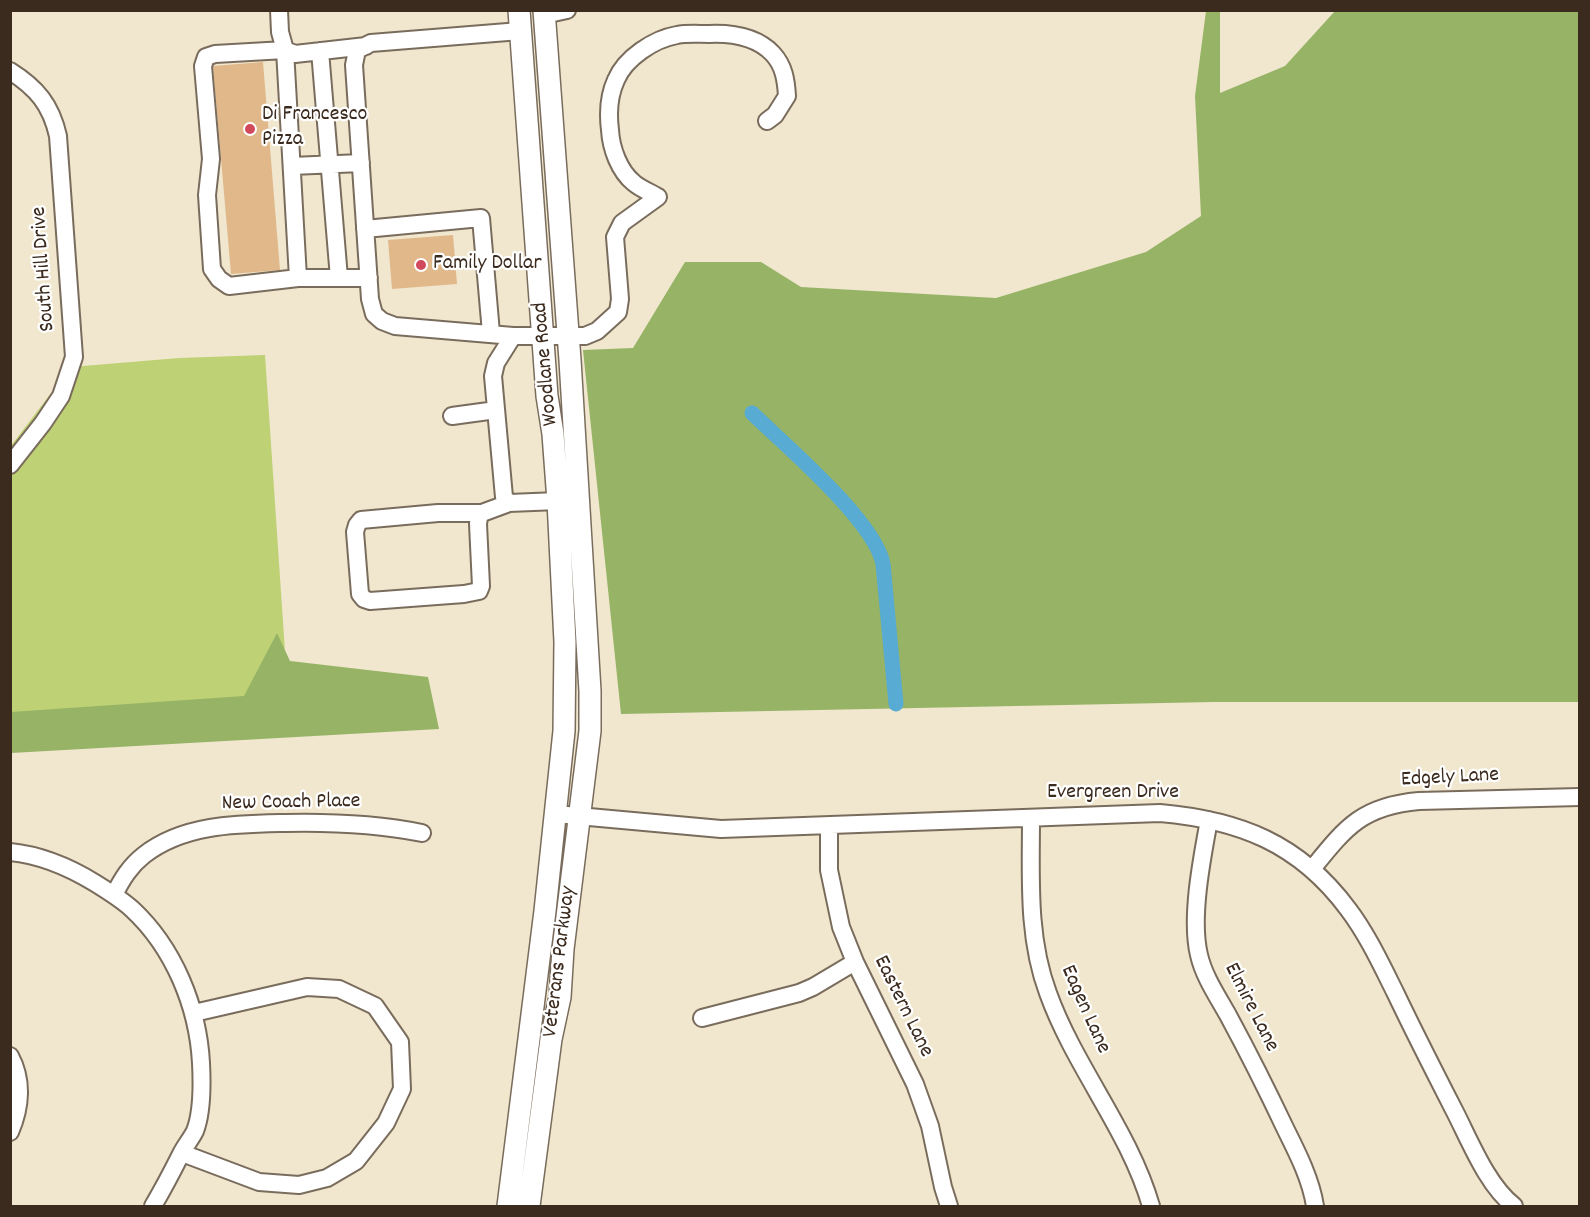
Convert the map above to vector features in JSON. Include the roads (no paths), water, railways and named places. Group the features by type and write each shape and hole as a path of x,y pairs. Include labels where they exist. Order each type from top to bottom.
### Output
{"main road":[{"name":"Woodlane Road","path":"544,13 587,613 590,717"},
{"name":"Woodlane Road","path":"519,21 558,501 565,642 564,717"},
{"name":"Veterans Parkway","path":"508,1206 556,814 564,717"},
{"name":"Veterans Parkway","path":"529,1206 551,1039 560,997 563,949 590,717"}],"street":[{"path":"279,10 280,32 285,50 298,278"},
{"path":"544,13 567,10"},
{"path":"519,21 371,44 357,50 354,65 370,298 374,314 382,321 404,327 513,336 568,334 585,336 597,331 618,312 620,299 615,237 622,223 658,197 633,183 617,160 610,139 609,117 616,79 640,51 657,41 677,35 725,33 751,38 773,54 785,72 788,96 775,115 767,121"},
{"path":"366,46 295,54 285,50 215,54 206,57 203,66 211,159 207,195 213,269 219,279 229,286 298,278 369,278"},
{"path":"320,51 339,278"},
{"name":"South Hill Drive","path":"10,71 30,83 43,99 54,119 58,136 74,357 61,396 44,423 10,465"},
{"path":"292,166 361,163"},
{"path":"366,229 481,218 491,333"},
{"path":"509,502 504,497 493,376 496,363 513,336"},
{"path":"452,416 496,410"},
{"path":"482,513 478,517 481,586 479,591 370,601 364,599 360,594 355,532 361,520 438,513 482,513 509,502 558,501"},
{"name":"Edgely Lane","path":"1312,869 1352,823 1383,807 1419,801 1580,797"},
{"name":"Evergreen Drive","path":"556,814 720,829 1160,813 1209,820 1254,833 1312,869 1333,890 1363,931 1469,1141 1494,1183 1514,1206"},
{"name":"Eagen Lane","path":"1031,818 1031,913 1041,973 1056,1013 1133,1160 1151,1206"},
{"name":"Elmire Lane","path":"1209,820 1198,905 1196,935 1199,956 1206,975 1295,1147 1310,1184 1315,1206"},
{"name":"New Coach Place","path":"114,895 125,874 144,855 172,839 206,828 245,824 324,823 370,825 422,832"},
{"name":"Eastern Lane","path":"829,826 829,870 841,927 855,962 915,1084 930,1126 949,1206"},
{"path":"10,852 41,858 81,874 132,909 159,942 179,976 194,1013 200,1044 202,1078 195,1131 153,1206"},
{"path":"702,1018 800,993 855,962"},
{"path":"182,1153 259,1182 299,1185 327,1178 356,1161 386,1123 402,1089 400,1042 375,1006 339,989 307,987 194,1013"},
{"path":"10,1056 18,1076 20,1091 19,1106 10,1132"}],"waterway":[{"path":"752,413 827,484 864,527 876,546 883,564 896,704"}],"place":[{"name":"Di Francesco Pizza","path":"250,129"},
{"name":"Family Dollar","path":"421,265"}]}
